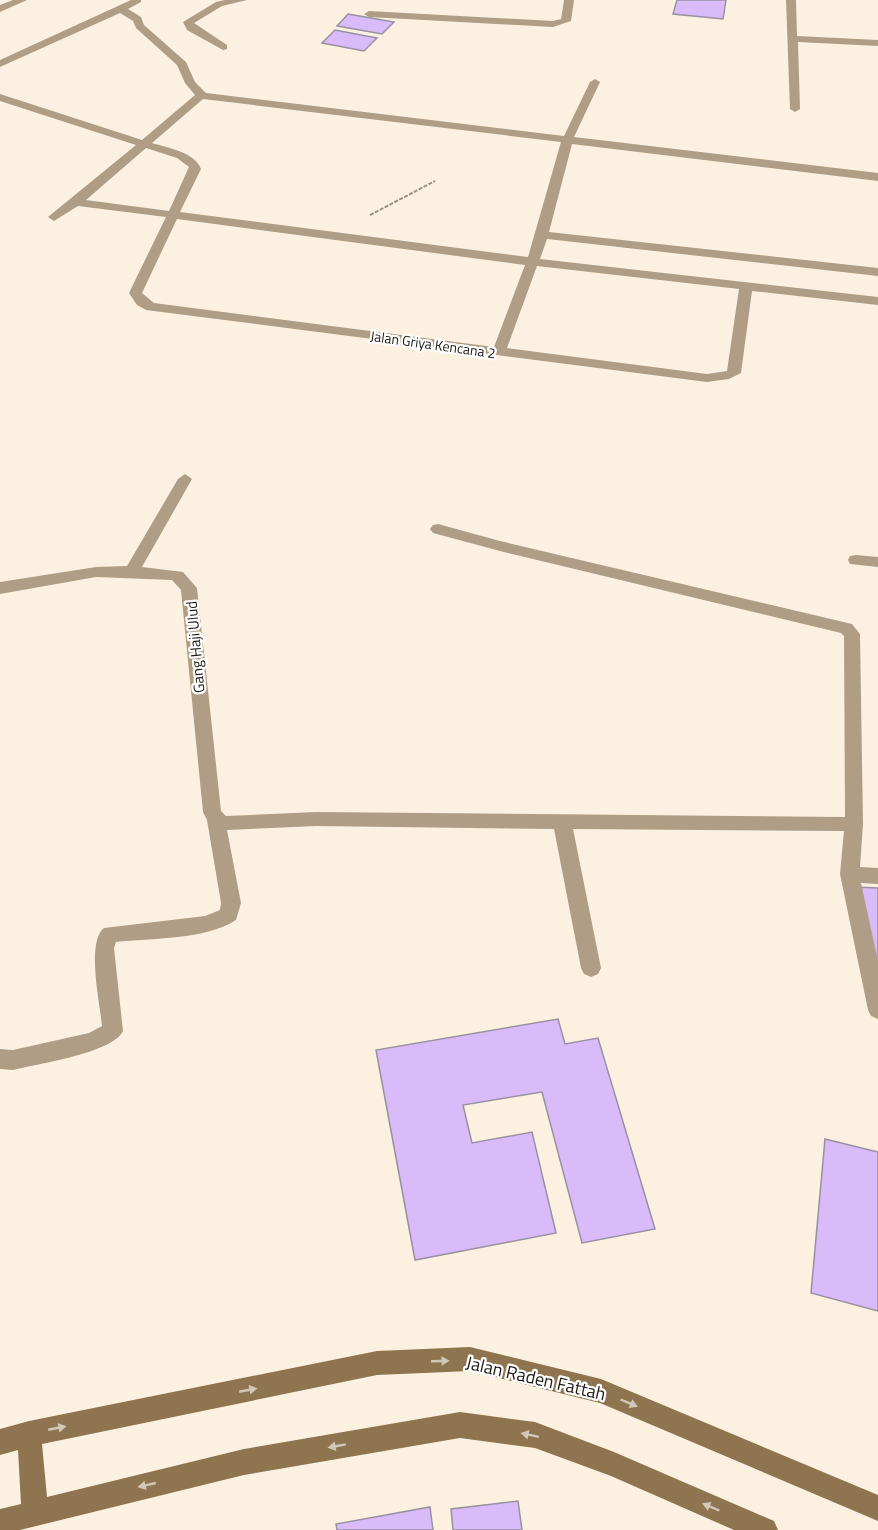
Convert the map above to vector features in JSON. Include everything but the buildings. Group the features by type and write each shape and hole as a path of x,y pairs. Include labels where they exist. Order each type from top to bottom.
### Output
{"main road":[{"name":"Jalan Raden Fattah","path":"0,1442 29,1434 377,1364 470,1359 601,1391 878,1508"},
{"path":"0,1522 35,1511 244,1462 460,1425 534,1436 614,1465 765,1530"},
{"path":"29,1434 35,1511"}],"street":[{"path":"0,9 22,0"},
{"path":"0,64 136,2 136,0"},
{"path":"223,47 191,28 188,22 219,4 242,0"},
{"path":"369,14 553,24 566,21 569,0"},
{"path":"791,0 795,110"},
{"path":"120,9 137,19 140,26 182,64 190,82 203,96 878,177"},
{"path":"791,39 878,43"},
{"path":"499,353 542,235 567,141 595,82"},
{"path":"54,217 76,202 142,144 203,96"},
{"name":"Jalan Griya Kencana 2","path":"0,97 181,156 194,165 195,169 135,293 142,302 151,307 707,378 734,373 746,286"},
{"path":"76,202 533,262 878,301"},
{"path":"542,235 878,272"},
{"path":"132,571 185,479"},
{"path":"438,529 500,546 846,628 852,634 854,824 850,874 878,1010"},
{"path":"856,560 878,562"},
{"name":"Gang Haji Ulud","path":"0,588 96,572 132,571 177,576 189,588 212,812 220,821 231,903 229,914 220,920 205,924 111,934 106,938 104,948 113,1031 93,1041 13,1060 0,1059"},
{"path":"220,821 316,819 854,824"},
{"path":"561,821 591,968"},
{"path":"850,874 878,876"}],"path":[{"path":"330,236 435,181"}]}
